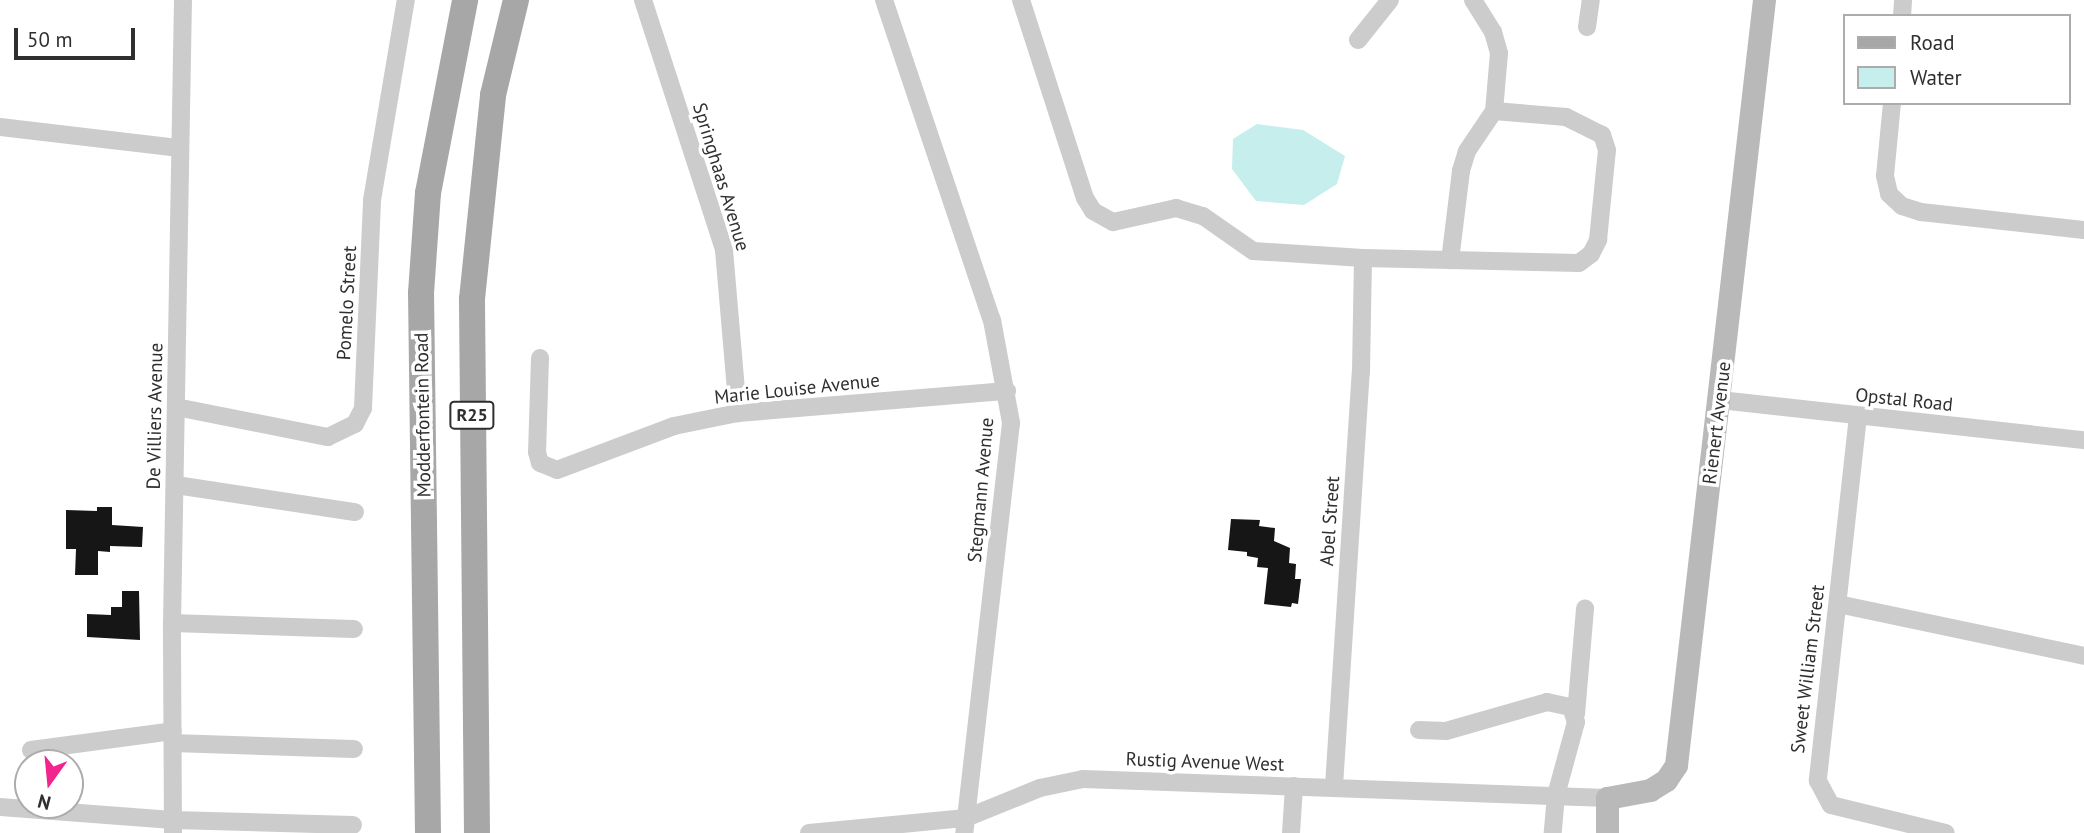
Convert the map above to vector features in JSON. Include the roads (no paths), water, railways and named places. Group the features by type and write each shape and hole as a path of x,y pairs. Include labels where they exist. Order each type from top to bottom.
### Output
{"main road":[{"name":"Modderfontein Road","path":"428,833 421,293 428,193 465,0"},
{"name":"R25","path":"477,833 472,299 493,95 516,0"}],"street":[{"name":"De Villiers Avenue","path":"173,827 172,623 183,0"},
{"name":"Pomelo Street","path":"176,407 328,437 355,424 363,408 372,200 406,0"},
{"name":"Springhaas Avenue","path":"643,0 724,250 737,413"},
{"name":"Stegmann Avenue","path":"884,0 992,320 1011,423 965,825"},
{"path":"1021,0 1085,198 1093,211 1120,222 1176,208 1203,216 1253,251 1363,258 1571,264 1591,254 1598,240 1607,150 1602,135 1566,117 1494,111"},
{"path":"1358,40 1390,0"},
{"path":"1450,260 1461,171 1467,151 1494,111 1499,54 1493,32 1473,0"},
{"path":"1587,27 1591,0"},
{"name":"Rienert Avenue","path":"1607,798 1650,790 1666,780 1676,765 1764,0"},
{"path":"1892,105 1885,176 1889,194 1902,206 1921,212 2084,230"},
{"path":"0,127 180,148"},
{"name":"Abel Street","path":"1334,786 1361,372 1363,258"},
{"name":"Marie Louise Avenue","path":"540,358 537,452 547,469 557,470 674,426 737,413 1007,391"},
{"name":"Opstal Road","path":"1720,400 2084,440"},
{"name":"Sweet William Street","path":"1858,416 1817,769 1821,792 1831,804 1849,811 1927,831 1946,833"},
{"path":"176,485 355,512"},
{"path":"1838,604 2084,656"},
{"path":"1553,833 1556,795 1576,715 1585,608"},
{"path":"172,623 354,629"},
{"path":"1419,730 1447,731 1554,701 1571,707 1576,715"},
{"path":"42,749 173,737 354,749"},
{"name":"Rustig Avenue West","path":"809,833 965,825 1051,785 1083,779 1607,798"},
{"path":"1291,833 1294,786"},
{"path":"1607,798 1607,833"},
{"path":"0,807 173,827 353,825"}],"water":[{"path":"1257,124 1303,130 1345,156 1337,184 1304,205 1256,201 1232,169 1233,139"}]}
